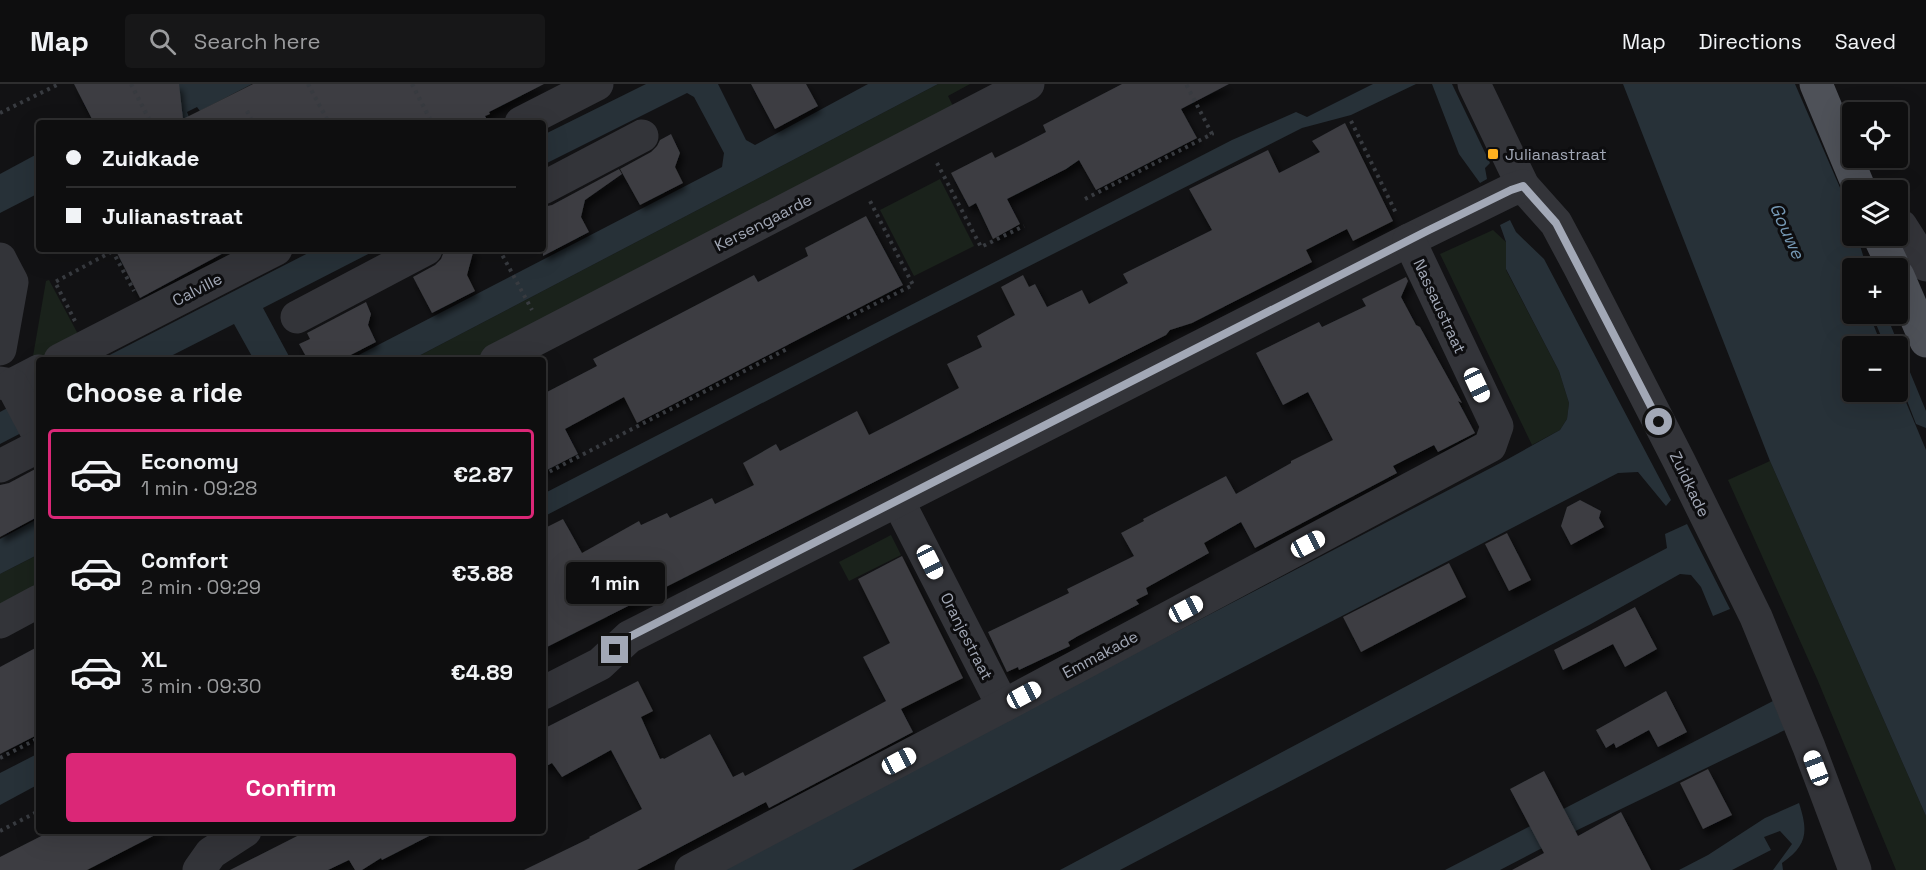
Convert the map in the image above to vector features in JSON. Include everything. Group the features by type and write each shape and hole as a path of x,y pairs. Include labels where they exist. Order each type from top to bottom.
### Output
{"main road":[{"path":"1816,84 1856,180"},
{"path":"1908,299 1926,341"}],"street":[{"path":"525,120 559,95 597,84"},
{"name":"Kersengaarde","path":"502,357 924,139 996,92 1028,84"},
{"name":"Zuidkade","path":"1474,84 1517,188 1556,223 1679,461 1756,617 1809,747 1855,870"},
{"path":"546,186 642,136"},
{"path":"546,691 600,664 629,637 1409,240 1517,188"},
{"path":"1908,236 1926,265"},
{"name":"Nassaustraat","path":"1409,240 1497,426"},
{"name":"Calville","path":"74,353 126,322 270,252"},
{"path":"297,316 420,252"},
{"path":"0,259 12,282 0,349"},
{"path":"17,384 36,432"},
{"name":"Emmakade","path":"691,870 1490,446 1497,426"},
{"path":"0,466 36,439"},
{"name":"Oranjestraat","path":"898,501 1003,706"},
{"path":"0,622 36,603"},
{"path":"199,870 211,854 241,834"}],"path":[{"path":"0,113 59,84"},
{"path":"131,84 149,120"},
{"path":"308,84 327,120"},
{"path":"412,84 430,120"},
{"path":"1085,199 1212,134 1186,84"},
{"path":"247,111 252,120"},
{"name":"Nassaustraat","path":"1351,121 1409,240"},
{"path":"924,139 981,247 1024,226"},
{"path":"847,318 913,285 856,174"},
{"path":"74,353 55,282 84,268 109,252"},
{"path":"112,252 126,322"},
{"path":"500,252 530,307"},
{"path":"546,473 789,348"},
{"path":"0,758 36,740"},
{"path":"0,831 36,813"}],"shaded area":[{"path":"938,84 970,84 948,96 956,112 487,357 417,357"},
{"path":"940,179 974,246 914,276 880,210"},
{"path":"1493,230 1506,242 1506,270 1559,371 1569,403 1567,419 1560,430 1532,445 1440,254"},
{"path":"49,280 79,336 41,357 36,357 32,362 46,281"},
{"path":"1770,461 1926,816 1926,870 1896,870 1818,681 1728,480"},
{"path":"891,535 901,555 849,581 839,562"},
{"path":"36,556 36,592 0,611 0,574"}],"water":[{"path":"179,84 252,84 200,111 197,107 187,112 189,117 183,120 109,120"},
{"path":"646,84 718,84 746,140 755,145 868,84 938,84 417,357 355,357 722,167 724,153 694,97 687,93 546,164 546,134"},
{"path":"1373,84 1416,84 1351,115 1302,128 895,334 546,515 546,492 1232,140 1296,112 1307,117"},
{"path":"1432,84 1452,84 1490,163 1485,168 1487,179 1480,183 1459,154"},
{"name":"Gouwe","path":"1623,84 1795,84 1842,192 1842,246 1860,246 1864,258 1842,258 1842,324 1873,324 1878,336 1842,336 1842,402 1906,402 1926,450 1926,816 1770,461"},
{"path":"36,155 36,195 0,213 0,174"},
{"path":"1510,220 1516,232 1544,259 1671,500 1666,506 1638,472 1618,473 852,870 719,870 1560,430 1567,419 1569,403 1559,371 1506,269 1506,242 1500,225"},
{"path":"310,252 372,252 263,308 289,357 252,357 234,324 169,357 106,357"},
{"path":"1876,324 1890,324 1895,336 1881,336"},
{"path":"1908,367 1926,411 1926,428 1916,424 1908,402"},
{"path":"13,405 27,430 0,444 0,412"},
{"path":"36,520 36,556 0,574 0,539"},
{"path":"1687,524 1730,609 1713,616 1701,587 1691,575 1680,574 1591,624 1120,870 1060,870 1667,548 1665,534"},
{"path":"1773,701 1785,730 1565,836 1500,870 1445,870"},
{"path":"36,755 36,786 0,805 0,773"},
{"path":"1799,803 1804,822 1804,837 1797,850 1782,863 1783,870 1773,870 1792,844 1780,831 1764,837 1771,850 1732,870 1679,870 1708,855 1765,818"}],"building":[{"path":"74,84 179,84 183,119 253,84 544,84 489,112 490,114 485,116 487,120 92,120"},
{"path":"751,84 806,84 818,106 775,129"},
{"path":"1122,84 1229,84 1181,109 1197,138 1096,190 1079,160 1007,199 1020,224 993,239 976,203 969,207 951,173 992,152 995,158 1046,132 1043,125"},
{"path":"1345,123 1393,221 1353,241 1347,229 1306,250 1312,262 1192,323 1170,330 1166,335 546,647 546,528 563,519 582,553 639,521 641,525 667,513 670,518 712,498 715,504 754,485 743,463 776,444 780,451 857,411 869,435 959,388 947,364 982,347 977,336 1015,315 1001,287 1023,275 1029,287 1035,284 1047,307 1082,290 1089,304 1128,283 1123,274 1212,230 1189,189 1268,150 1279,173 1320,152 1312,141"},
{"path":"671,134 680,153 675,167 683,183 640,205 620,169 651,152 660,140"},
{"path":"619,169 622,174 585,200 581,217 589,232 543,256 543,252 546,252 546,206"},
{"path":"866,216 903,285 637,423 624,397 565,429 578,454 546,470 546,392 597,366 593,359 754,275 758,282 808,256 805,248"},
{"path":"117,252 225,252 140,298"},
{"path":"444,252 473,252 467,275 475,291 432,313 413,277 435,265"},
{"path":"1406,277 1408,281 1401,297 1462,403 1458,401 1475,433 1438,452 1434,445 1393,466 1397,473 1255,548 1241,522 1204,543 1209,553 1146,588 1148,594 1136,600 1139,604 1068,642 1070,646 1019,670 1018,667 1007,672 988,632 1069,593 1067,589 1134,556 1121,533 1144,521 1143,519 1226,476 1236,494 1291,461 1333,440 1308,392 1283,405 1256,353 1319,322 1322,327 1366,306 1362,299"},
{"path":"366,302 371,314 368,325 376,342 347,357 306,357 299,344 310,339 307,333"},
{"path":"36,469 36,518 0,537 0,485 9,483"},
{"path":"1580,500 1601,511 1599,518 1604,527 1571,545 1561,526 1567,507"},
{"path":"1507,533 1531,580 1509,591 1485,544"},
{"path":"902,556 963,678 901,709 913,732 769,808 766,802 637,870 524,870 590,838 642,809 611,750 562,777 552,763 546,766 546,727 638,681 653,711 641,717 660,759 710,734 733,777 743,772 745,776 886,701 863,657 890,643 858,579"},
{"path":"1449,563 1466,597 1361,652 1343,617"},
{"path":"1635,607 1657,649 1625,667 1613,644 1563,670 1554,650"},
{"path":"36,648 36,736 0,754 0,667"},
{"path":"1666,691 1687,732 1658,747 1649,730 1616,748 1614,743 1606,748 1596,730"},
{"path":"1708,769 1732,815 1703,829 1680,783"},
{"path":"1544,771 1578,836 1621,812 1651,870 1512,870 1544,853 1510,789"},
{"path":"45,834 157,834 87,870 0,870 0,857"},
{"path":"301,834 433,834 382,860 381,858 362,870 355,870 349,860 328,870 230,870"}],"place":[{"name":"Julianastraat","path":"1493,154"}],"route":[{"path":"615,650 629,637 1427,231 1523,186 1556,223 1659,422"}]}
